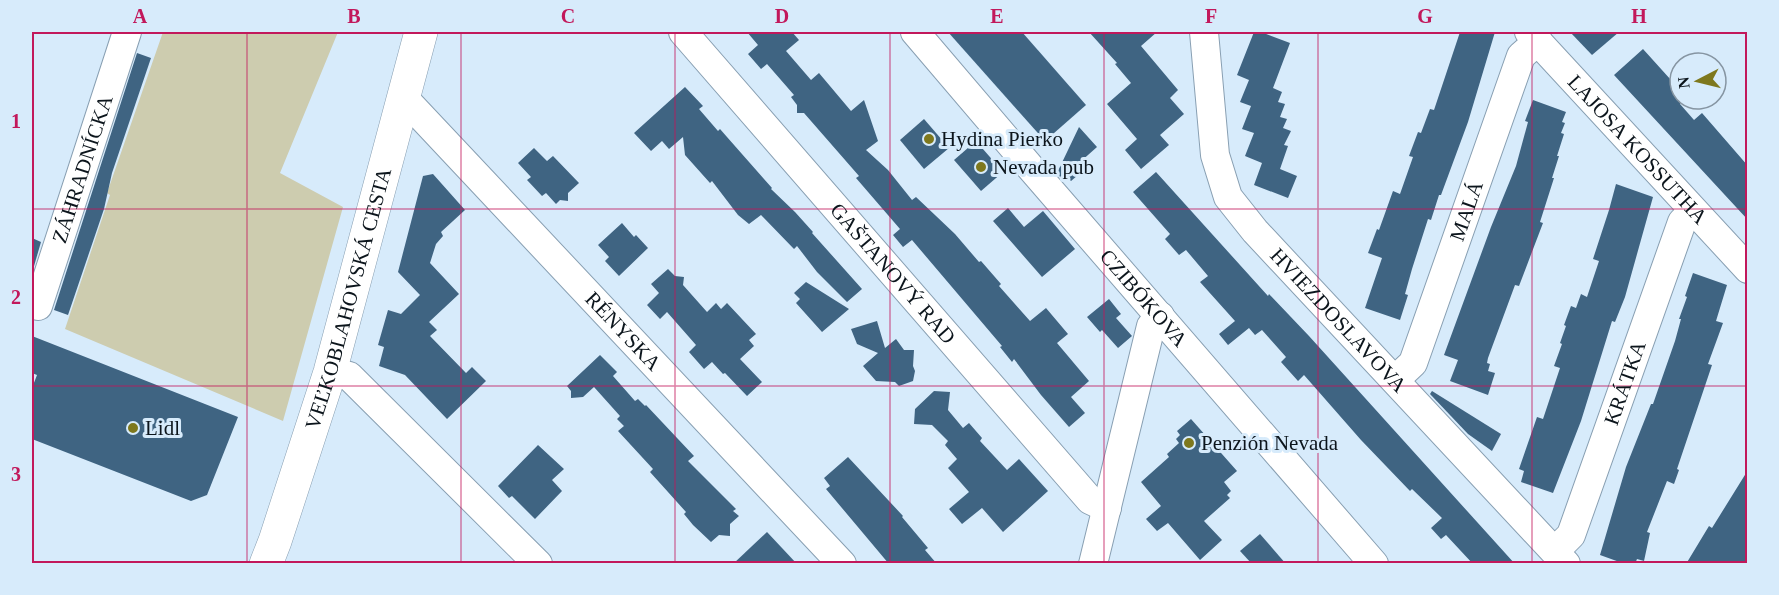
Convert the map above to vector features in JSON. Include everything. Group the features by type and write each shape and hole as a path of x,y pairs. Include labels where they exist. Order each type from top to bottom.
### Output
{"main road":[{"name":"VEĽKOBLAHOVSKÁ CESTA","path":"266,564 330,372 421,32"}],"street":[{"name":"ZÁHRADNÍCKA","path":"38,306 127,32"},
{"name":"GAŠTANOVÝ RAD","path":"683,32 1090,500 1107,508"},
{"name":"CZIBÓKOVA","path":"915,32 1367,560"},
{"name":"HVIEZDOSLAVOVA","path":"1204,32 1215,155 1228,197 1255,231 1560,557"},
{"name":"MALÁ","path":"1395,380 1413,363 1521,56 1534,36"},
{"name":"LAJOSA KOSSUTHA","path":"1534,36 1748,269"},
{"name":"RÉNYSKA","path":"404,98 842,564"},
{"name":"KRÁTKA","path":"1560,557 1571,536 1682,222 1693,211"},
{"path":"1094,564 1151,326 1160,316"},
{"path":"330,372 349,376 538,564"}],"green space":[{"path":"163,32 338,32 280,173 343,207 283,421 65,329 110,195 107,193"}],"building":[{"path":"747,32 792,32 799,40 786,51 811,80 819,73 851,111 864,100 878,141 866,150 888,170 912,200 916,197 955,234 979,262 981,261 1001,284 999,286 1030,321 1046,308 1068,334 1057,343 1089,381 1071,397 1085,413 1069,427 1014,359 1012,362 1000,347 1002,346 912,240 903,247 893,235 900,229 856,178 859,176 804,113 797,113 797,105 791,97 794,95 767,64 761,69 748,54 758,45"},
{"path":"948,32 1022,32 1086,105 1045,141"},
{"path":"1089,32 1157,32 1141,46 1178,90 1170,98 1184,114 1160,135 1169,145 1141,169 1125,150 1137,139 1107,104 1131,83 1115,64 1117,63"},
{"path":"1254,32 1261,32 1290,43 1273,88 1282,92 1278,102 1285,104 1280,117 1287,119 1283,128 1291,131 1284,145 1288,146 1280,169 1297,176 1288,198 1254,185 1262,163 1245,156 1254,133 1242,129 1251,106 1240,102 1249,80 1237,75"},
{"path":"1460,32 1495,32 1468,122 1431,220 1428,219 1405,294 1408,295 1400,320 1365,308 1382,258 1368,253 1393,191 1400,194 1413,157 1409,156 1430,109 1434,110"},
{"path":"1570,32 1619,32 1592,55"},
{"path":"1643,49 1668,77 1668,111 1686,111 1694,120 1702,113 1748,166 1748,220 1614,75"},
{"path":"137,53 151,58 68,315 54,310"},
{"path":"685,87 703,106 699,109 718,131 720,129 862,289 847,302 817,272 797,246 794,249 761,215 749,224 738,215 712,181 710,183 685,155 683,137 669,149 662,141 651,151 634,133"},
{"path":"1533,100 1566,112 1561,133 1564,134 1552,178 1554,178 1540,222 1543,223 1519,286 1515,285 1488,358 1487,363 1490,364 1488,371 1495,373 1488,395 1450,381 1458,360 1444,355 1516,166 1528,122 1525,121"},
{"path":"924,119 949,148 924,169 900,140"},
{"path":"1079,127 1097,147 1079,163 1085,169 1071,181 1065,175 1061,178 1057,173"},
{"path":"976,141 1003,172 981,191 954,160"},
{"path":"534,148 547,161 553,156 579,183 568,193 568,201 560,200 556,204 546,193 542,196 527,180 531,177 518,163"},
{"path":"1156,172 1268,296 1269,294 1309,336 1515,564 1473,564 1446,535 1441,539 1431,528 1442,518 1412,489 1410,491 1304,375 1298,381 1281,362 1286,357 1262,330 1255,335 1249,328 1228,345 1219,334 1235,321 1200,282 1208,276 1186,250 1179,255 1165,239 1170,234 1133,192"},
{"path":"433,174 465,210 441,232 443,236 436,244 430,263 459,294 429,322 437,330 430,336 466,373 472,367 486,381 447,419 405,375 379,366 384,347 378,345 388,310 401,314 420,295 398,272 423,176"},
{"path":"1616,184 1653,197 1625,297 1615,322 1612,321 1581,421 1553,493 1521,482 1524,471 1519,469 1537,417 1543,419 1560,368 1554,366 1571,306 1576,308 1581,294 1587,297 1599,261 1593,259"},
{"path":"1008,208 1024,227 1043,211 1075,249 1042,277 993,221"},
{"path":"622,223 648,248 619,276 605,261 609,257 598,245"},
{"path":"32,238 41,242 32,273"},
{"path":"668,269 675,276 684,277 683,285 707,312 716,303 721,309 727,303 756,334 749,340 754,346 740,359 762,382 747,396 712,362 704,369 689,352 696,345 667,312 660,319 647,305 659,293 651,284"},
{"path":"1693,273 1727,285 1716,321 1723,323 1708,364 1712,365 1674,484 1667,481 1647,532 1650,533 1644,561 1637,559 1635,564 1625,564 1600,555 1626,467 1651,404 1653,404 1675,341 1681,319 1679,319 1687,297 1685,296"},
{"path":"806,282 849,309 822,332 796,303 800,299 794,293"},
{"path":"1109,299 1121,314 1116,318 1132,336 1118,348 1087,317"},
{"path":"877,321 885,348 896,339 904,350 914,350 913,381 899,386 895,382 876,381 863,366 878,353 857,344 851,329"},
{"name":"Lidl","path":"32,336 238,417 207,495 191,501 32,439 32,388 37,375 32,373"},
{"path":"600,355 617,372 613,376 635,401 638,399 646,405 694,456 688,461 736,509 733,511 739,516 730,524 730,536 719,535 711,542 693,525 684,514 686,512 650,472 653,469 618,431 624,426 617,419 620,416 594,387 583,397 571,398 571,391 567,386"},
{"path":"934,391 950,392 948,410 963,428 969,423 982,438 980,441 1007,470 1019,459 1048,491 1003,532 982,508 962,524 949,509 969,492 948,468 957,459 945,445 948,441 932,425 914,424 915,409"},
{"path":"1432,391 1501,434 1492,451 1468,434 1430,394"},
{"path":"1191,419 1237,471 1224,482 1231,491 1227,495 1230,498 1204,521 1222,540 1200,560 1168,523 1157,531 1146,519 1161,506 1141,482 1169,457 1167,454 1179,443 1176,439 1180,435 1177,431"},
{"path":"538,445 564,469 552,480 562,491 535,519 512,496 509,498 498,486"},
{"path":"848,457 903,516 928,548 925,550 937,564 889,564 826,489 830,486 824,478"},
{"path":"1748,470 1748,564 1686,564 1709,526 1712,528"},
{"path":"767,532 797,564 733,564"},
{"path":"1260,534 1286,564 1252,564 1240,551"}],"place":[{"name":"Hydina Pierko","path":"929,139"},
{"name":"Nevada pub","path":"981,167"},
{"name":"Lidl","path":"133,428"},
{"name":"Penzión Nevada","path":"1189,443"}]}
